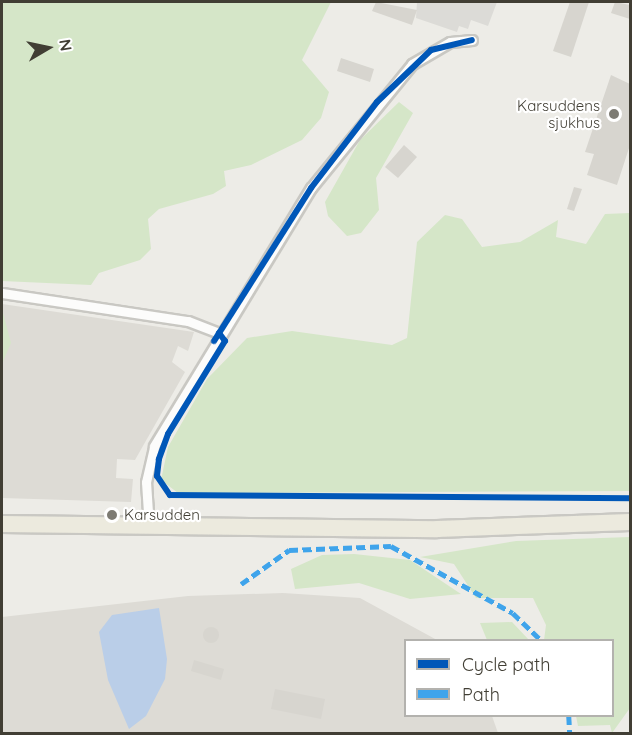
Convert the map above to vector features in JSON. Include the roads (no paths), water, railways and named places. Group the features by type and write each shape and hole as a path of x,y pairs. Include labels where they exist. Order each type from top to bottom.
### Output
{"highway":[{"path":"2,524 149,528 506,528 630,522"}],"street":[{"path":"149,528 146,482 154,446 219,333 311,188 377,102 432,50 472,40"},
{"path":"2,293 188,321 219,333"}],"water":[{"path":"159,608 167,659 165,679 146,716 129,729 108,680 99,632 112,615"}],"place":[{"name":"Karsuddens sjukhus","path":"614,114"},
{"name":"Karsudden","path":"112,515"}]}
